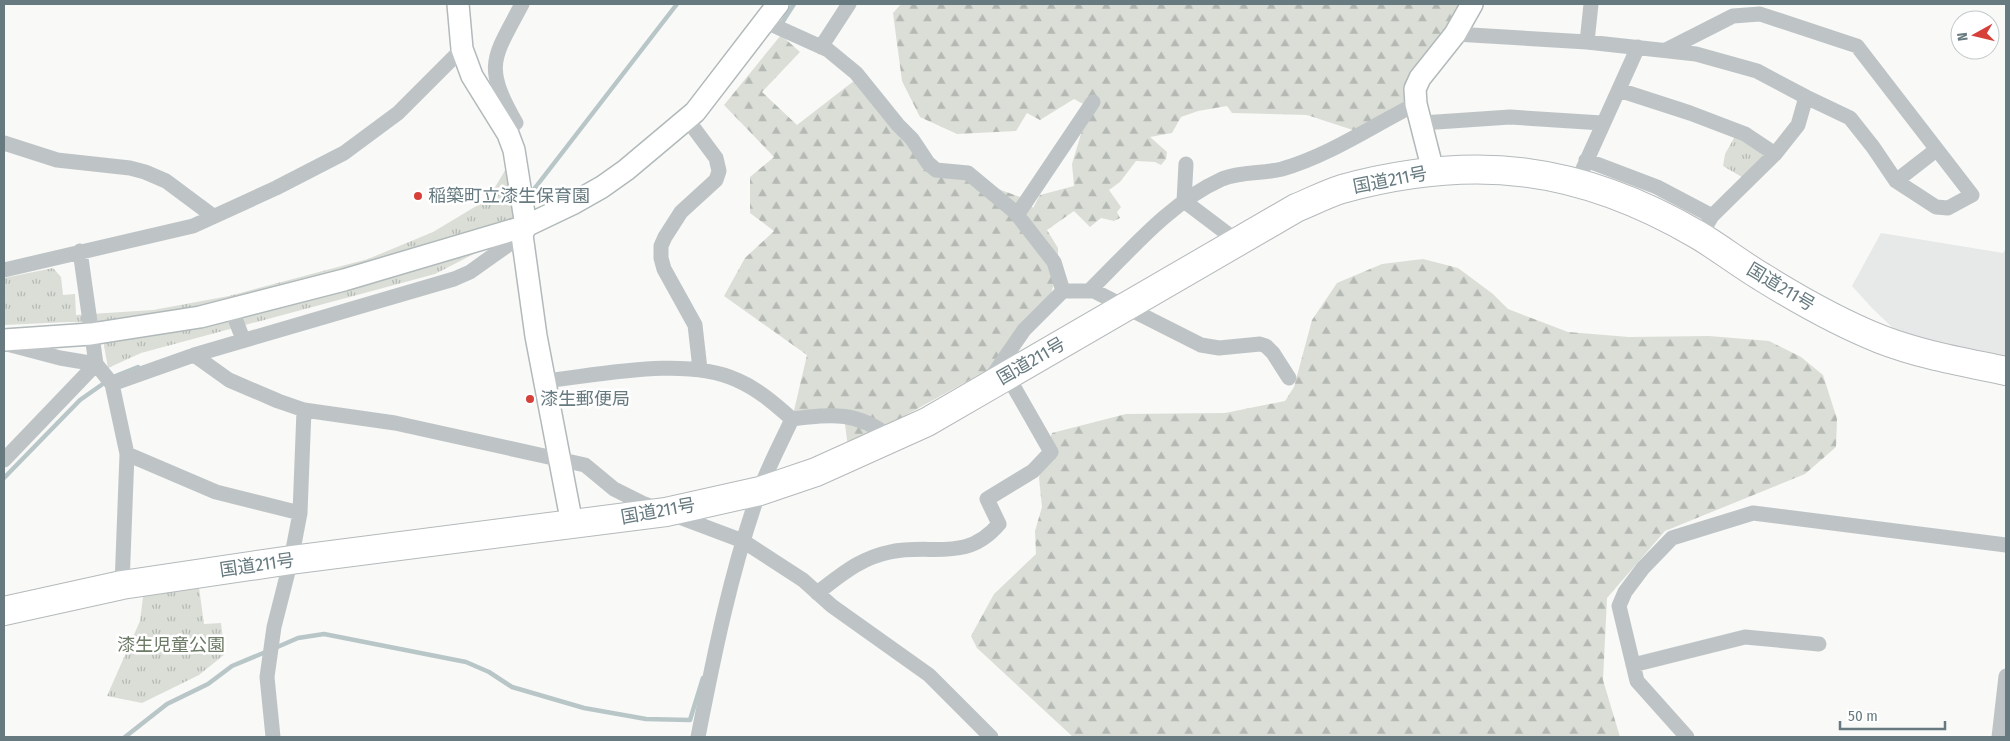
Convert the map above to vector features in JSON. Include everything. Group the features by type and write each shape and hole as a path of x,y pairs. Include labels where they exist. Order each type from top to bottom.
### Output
{"highway":[{"name":"国道211号","path":"4,611 122,585 291,560 666,512 760,491 816,472 927,422 1296,208 1341,190 1433,171 1465,168 1582,171 1651,209 1706,226 1772,283 1823,312 1880,339 1930,355 2006,371"}],"street":[{"path":"458,4 462,49 472,76 505,130 514,150 518,166 524,231 544,381 572,524"},
{"path":"505,130 516,123 500,96 494,78 495,63 499,48 522,4"},
{"path":"112,384 194,355 454,279 470,272 524,231 602,187 626,170 695,112 778,4"},
{"path":"822,48 849,4"},
{"path":"1433,171 1415,89 1420,78 1455,34 1472,4"},
{"path":"1587,42 1591,4"},
{"path":"1455,34 1587,42 1666,50 1696,54 1757,70 1806,97 1850,118 1874,146 1896,181 1936,207 1948,208 1972,195 1856,46 1760,14 1733,16 1666,50"},
{"path":"766,22 822,48 856,73 888,114 912,139 928,163 936,170 968,173 1017,215 1054,262 1062,291"},
{"path":"1582,171 1602,122 1638,47"},
{"path":"4,270 193,226 276,188 344,153 398,113 462,49"},
{"path":"1619,90 1690,112 1745,134 1775,154"},
{"path":"1706,226 1775,154 1798,125 1806,97"},
{"path":"1017,215 1093,102"},
{"path":"1089,291 1142,238 1184,201 1223,179 1242,174 1283,169 1419,114 1602,122"},
{"path":"686,119 716,158 719,171 716,180 681,212 660,246 664,269 695,325 700,369"},
{"path":"4,143 57,160 130,168 145,172 166,181 213,216"},
{"path":"1896,181 1936,150"},
{"path":"1184,201 1186,164"},
{"path":"1184,201 1237,241"},
{"path":"4,342 91,334 160,324 209,314 344,280 524,231"},
{"path":"80,251 96,364 112,384 127,454 122,585"},
{"path":"818,593 859,561 890,552 968,548 995,529 999,524 987,500 1033,471 1050,452 996,381 1024,330 1062,291 1094,291 1126,305 1201,344 1219,348 1260,344 1266,346 1289,378"},
{"path":"4,342 60,358 96,364"},
{"path":"194,355 229,380 304,410 395,422 585,465 614,489 666,512 743,541 803,580 832,606 929,674 991,737"},
{"path":"4,460 96,364"},
{"path":"544,381 674,367 700,369 735,379 761,393 792,419 830,415 853,418 873,424 891,438"},
{"path":"273,737 267,677 274,627 291,560 300,513 304,410"},
{"path":"698,737 743,541 760,491 792,419"},
{"path":"127,454 216,492 300,513"},
{"path":"1687,737 1637,681 1619,606 1625,592 1643,568 1672,538 1753,513 2006,544"},
{"path":"1633,665 1745,637 1819,644"},
{"path":"1999,737 2006,676"}],"shaded area":[{"path":"1881,233 2003,253 2006,248 2006,358 1965,351 1897,332 1872,308 1852,286"}],"green space":[{"path":"901,4 1472,4 1416,104 1362,133 1307,115 1232,113 1227,106 1198,111 1181,117 1172,133 1150,137 1167,152 1166,159 1161,165 1155,162 1136,161 1120,182 1109,190 1121,207 1117,212 1120,218 1114,221 1101,218 1090,227 1074,211 1047,230 1058,248 1058,271 1048,303 993,367 848,447 844,417 792,419 807,355 724,296 745,258 774,231 750,213 750,177 774,157 724,105 781,35 800,52 762,92 797,125 859,77 928,163 1028,200 1033,208 1040,195 1074,186 1072,164 1089,107 1074,99 1040,120 1027,113 1016,131 957,134 920,117 902,81 893,13"},
{"path":"1738,131 1775,154 1747,180 1723,166 1725,154"},
{"path":"513,157 520,207 495,243 435,274 141,353 108,368 104,346 104,323 69,322 4,325 4,278 53,268 61,277 63,295 75,294 76,315 153,310 229,296 368,259 433,232 488,199"},
{"path":"1423,259 1458,268 1493,294 1508,309 1568,332 1629,337 1709,336 1769,341 1801,357 1823,375 1837,419 1836,447 1805,474 1665,531 1607,598 1603,680 1620,737 1073,737 977,648 971,636 994,594 1036,554 1035,531 1042,507 1039,478 1044,455 1052,433 1126,414 1225,413 1285,401 1294,387 1312,320 1337,283 1382,264"},
{"name":"漆生児童公園","path":"198,580 204,624 221,623 225,654 199,675 142,703 107,696 140,621 144,589"}],"waterway":[{"path":"528,197 677,4"},
{"path":"780,26 794,4"},
{"path":"113,377 138,367"},
{"path":"4,478 80,400 107,381"},
{"path":"275,648 298,638 324,634 466,662 489,672 512,687 584,708 646,719 690,720 703,678"},
{"path":"125,737 167,704 208,684 232,666 268,651"}],"place":[{"name":"稲築町立漆生保育園","path":"418,196"},
{"name":"漆生郵便局","path":"530,399"}]}
